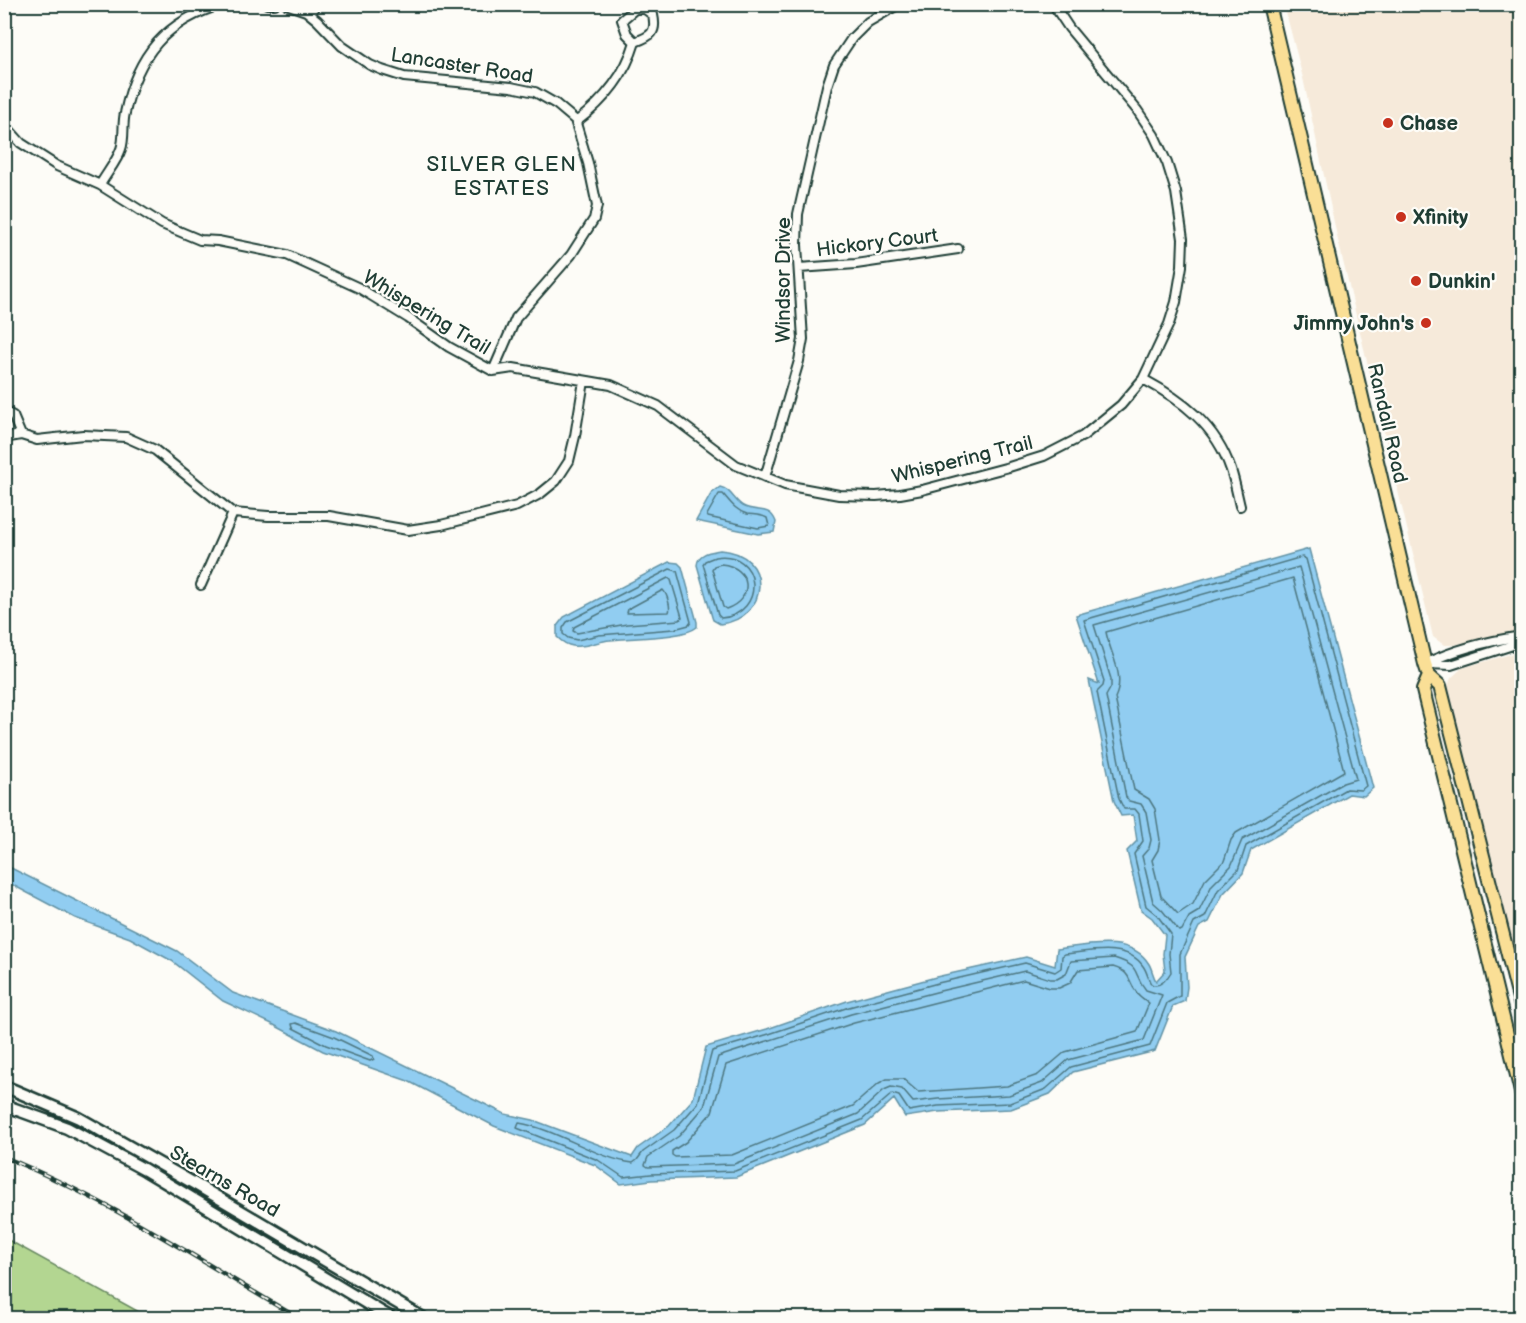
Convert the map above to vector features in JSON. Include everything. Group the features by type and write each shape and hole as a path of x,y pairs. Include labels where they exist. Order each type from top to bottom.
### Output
{"main road":[{"name":"Randall Road","path":"1269,4 1427,670 1423,690 1521,1096"},
{"name":"Randall Road","path":"1427,670 1440,686 1521,1010"},
{"name":"Stearns Road","path":"4,1086 89,1124 423,1318"},
{"name":"Stearns Road","path":"4,1105 67,1128 145,1170 390,1318"}],"street":[{"path":"100,185 121,149 124,113 139,67 163,36 181,22 195,14 224,4"},
{"path":"267,4 275,4"},
{"name":"Lancaster Road","path":"286,4 306,11 342,46 370,65 382,70 404,77 511,87 535,92 556,104 576,122"},
{"path":"310,14 316,4"},
{"name":"Windsor Drive","path":"765,477 799,361 803,339 797,245 798,214 824,97 834,65 843,50 868,22 899,4"},
{"name":"Whispering Trail","path":"4,124 21,143 57,166 100,185 162,224 200,240 218,241 285,254 359,288 449,347 493,371 513,368 611,385 639,396 680,421 736,465 785,485 812,492 876,496 922,490 991,473 1044,456 1083,436 1121,405 1143,379 1169,324 1176,302 1182,266 1183,239 1176,192 1167,163 1154,135 1137,110 1069,28 1053,4"},
{"path":"493,371 516,318 571,255 594,219 597,206 593,184 576,122 594,109 611,91 624,69 635,42 651,34 656,26 654,15 645,9 635,9 622,20 627,34 635,42"},
{"name":"Hickory Court","path":"799,268 856,264 958,249"},
{"path":"1143,379 1186,405 1210,431 1226,457 1240,506"},
{"path":"4,438 21,435 37,440 83,435 126,437 155,450 232,513 268,516 329,516 408,530 441,525 517,506 540,494 555,481 568,461 575,436 584,381"},
{"path":"4,411 13,416 21,435"},
{"path":"201,585 232,513"},
{"path":"1427,670 1448,653 1521,636"},
{"path":"1427,670 1521,642"}],"shaded area":[{"path":"1284,5 1521,5 1521,631 1453,645 1444,645 1433,637"},
{"path":"1521,651 1521,994 1448,686 1451,678 1462,668"}],"green space":[{"path":"5,1238 10,1241 150,1318 5,1318"}],"water":[{"path":"720,487 727,490 743,506 770,513 776,522 774,532 758,534 696,521 711,494"},
{"path":"1309,549 1373,788 1364,796 1349,794 1251,850 1243,873 1223,894 1209,922 1199,927 1185,957 1187,987 1185,1001 1173,1006 1155,1051 1073,1072 1050,1094 1011,1109 938,1112 905,1117 894,1099 865,1125 736,1177 651,1180 621,1184 595,1165 494,1126 408,1081 323,1051 223,1001 172,961 130,938 75,918 5,881 5,865 177,951 233,993 336,1031 505,1114 533,1120 632,1157 638,1148 669,1126 693,1099 706,1047 767,1029 847,1001 936,977 1026,957 1055,966 1057,949 1119,945 1141,955 1149,964 1156,981 1165,971 1163,954 1165,935 1152,918 1141,910 1127,851 1137,841 1133,815 1121,816 1114,801 1089,680 1099,684 1076,615"},
{"path":"720,550 738,554 750,562 757,573 759,586 756,599 749,611 737,620 720,624 713,620 697,565 702,556"},
{"path":"669,562 678,563 682,567 697,627 680,634 610,640 582,646 568,645 557,637 557,626 564,617"}],"railway":[{"path":"4,1157 117,1212 298,1318"}],"place":[{"name":"Chase","path":"1388,123"},
{"name":"Xfinity","path":"1401,217"},
{"name":"Dunkin'","path":"1416,281"},
{"name":"Jimmy John's","path":"1426,323"}],"district":[{"name":"SILVER GLEN ESTATES","path":"502,176"}]}
